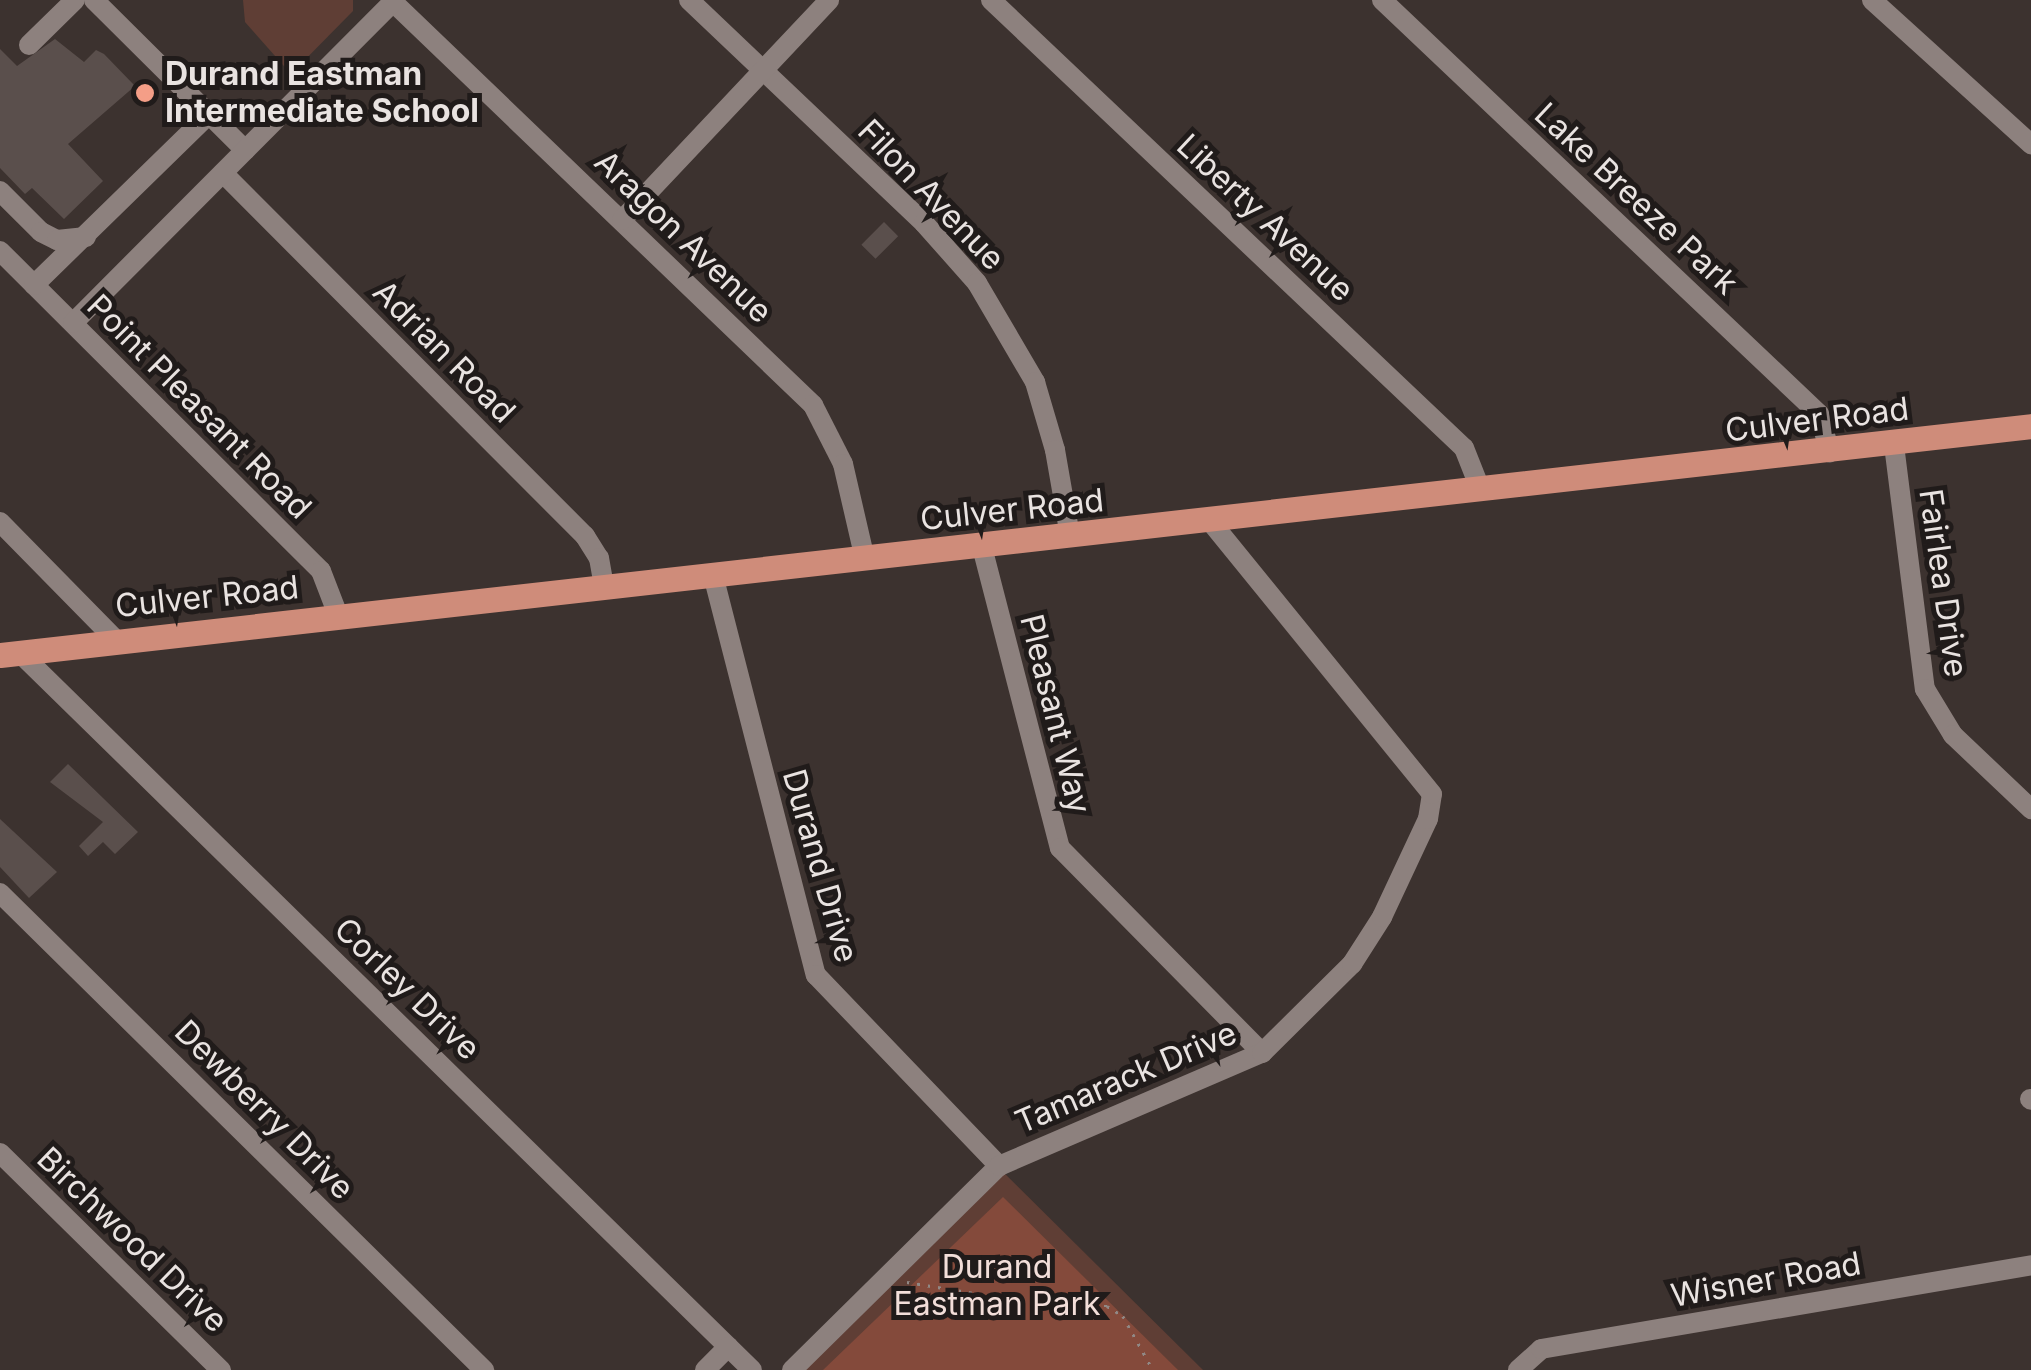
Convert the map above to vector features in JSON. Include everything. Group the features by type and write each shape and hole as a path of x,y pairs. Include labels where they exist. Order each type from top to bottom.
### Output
{"main road":[{"name":"Culver Road","path":"10,654 604,584 713,576 1830,452 2031,426"}],"street":[{"path":"29,45 75,0"},
{"path":"94,0 246,150"},
{"name":"Filon Avenue","path":"689,0 924,222 1000,314 1046,413 1070,536"},
{"path":"622,220 828,0"},
{"name":"Liberty Avenue","path":"991,0 1464,448 1480,490"},
{"name":"Lake Breeze Park","path":"1382,0 1819,414 1830,452"},
{"path":"1872,0 2031,144"},
{"path":"72,323 392,1"},
{"name":"Aragon Avenue","path":"392,1 813,405 843,464 864,559"},
{"path":"34,285 209,114"},
{"name":"Adrian Road","path":"223,173 585,536 599,558 604,584"},
{"path":"0,191 41,232 56,240 86,237"},
{"name":"Point Pleasant Road","path":"0,251 322,570 338,615"},
{"name":"Fairlea Drive","path":"1894,444 1925,689 1954,735 2031,809"},
{"name":"Tamarack Drive","path":"792,1370 999,1166 1262,1053 1352,964 1428,820 1432,794 1210,521"},
{"path":"0,522 116,640"},
{"name":"Pleasant Way","path":"982,546 1060,848 1262,1053"},
{"name":"Durand Drive","path":"713,576 816,974 999,1166"},
{"name":"Corley Drive","path":"10,654 752,1370"},
{"name":"Dewberry Drive","path":"0,894 484,1370"},
{"name":"Birchwood Drive","path":"0,1153 221,1370"},
{"name":"Wisner Road","path":"1518,1370 1542,1349 2031,1265"},
{"path":"705,1370 728,1347"}],"path":[{"path":"882,1281 1052,1306 1107,1306 1124,1316 1153,1370"}],"green space":[{"path":"243,0 353,0 353,11 291,74 245,22"},
{"name":"Durand Eastman Park","path":"998,1167 1203,1370 793,1370"},
{"name":"Durand Eastman Park","path":"1003,1197 1178,1370 823,1370"}],"building":[{"name":"Durand Eastman Intermediate School","path":"55,39 84,62 96,50 104,54 135,86 68,144 103,181 64,219 32,188 25,194 0,168 0,49 17,66"},
{"path":"884,222 898,236 876,259 861,245"},
{"path":"68,764 138,832 115,854 103,842 88,856 79,846 103,822 50,782"},
{"path":"0,819 57,872 29,898 0,867"}],"place":[{"name":"Durand Eastman Intermediate School","path":"145,93"}]}
